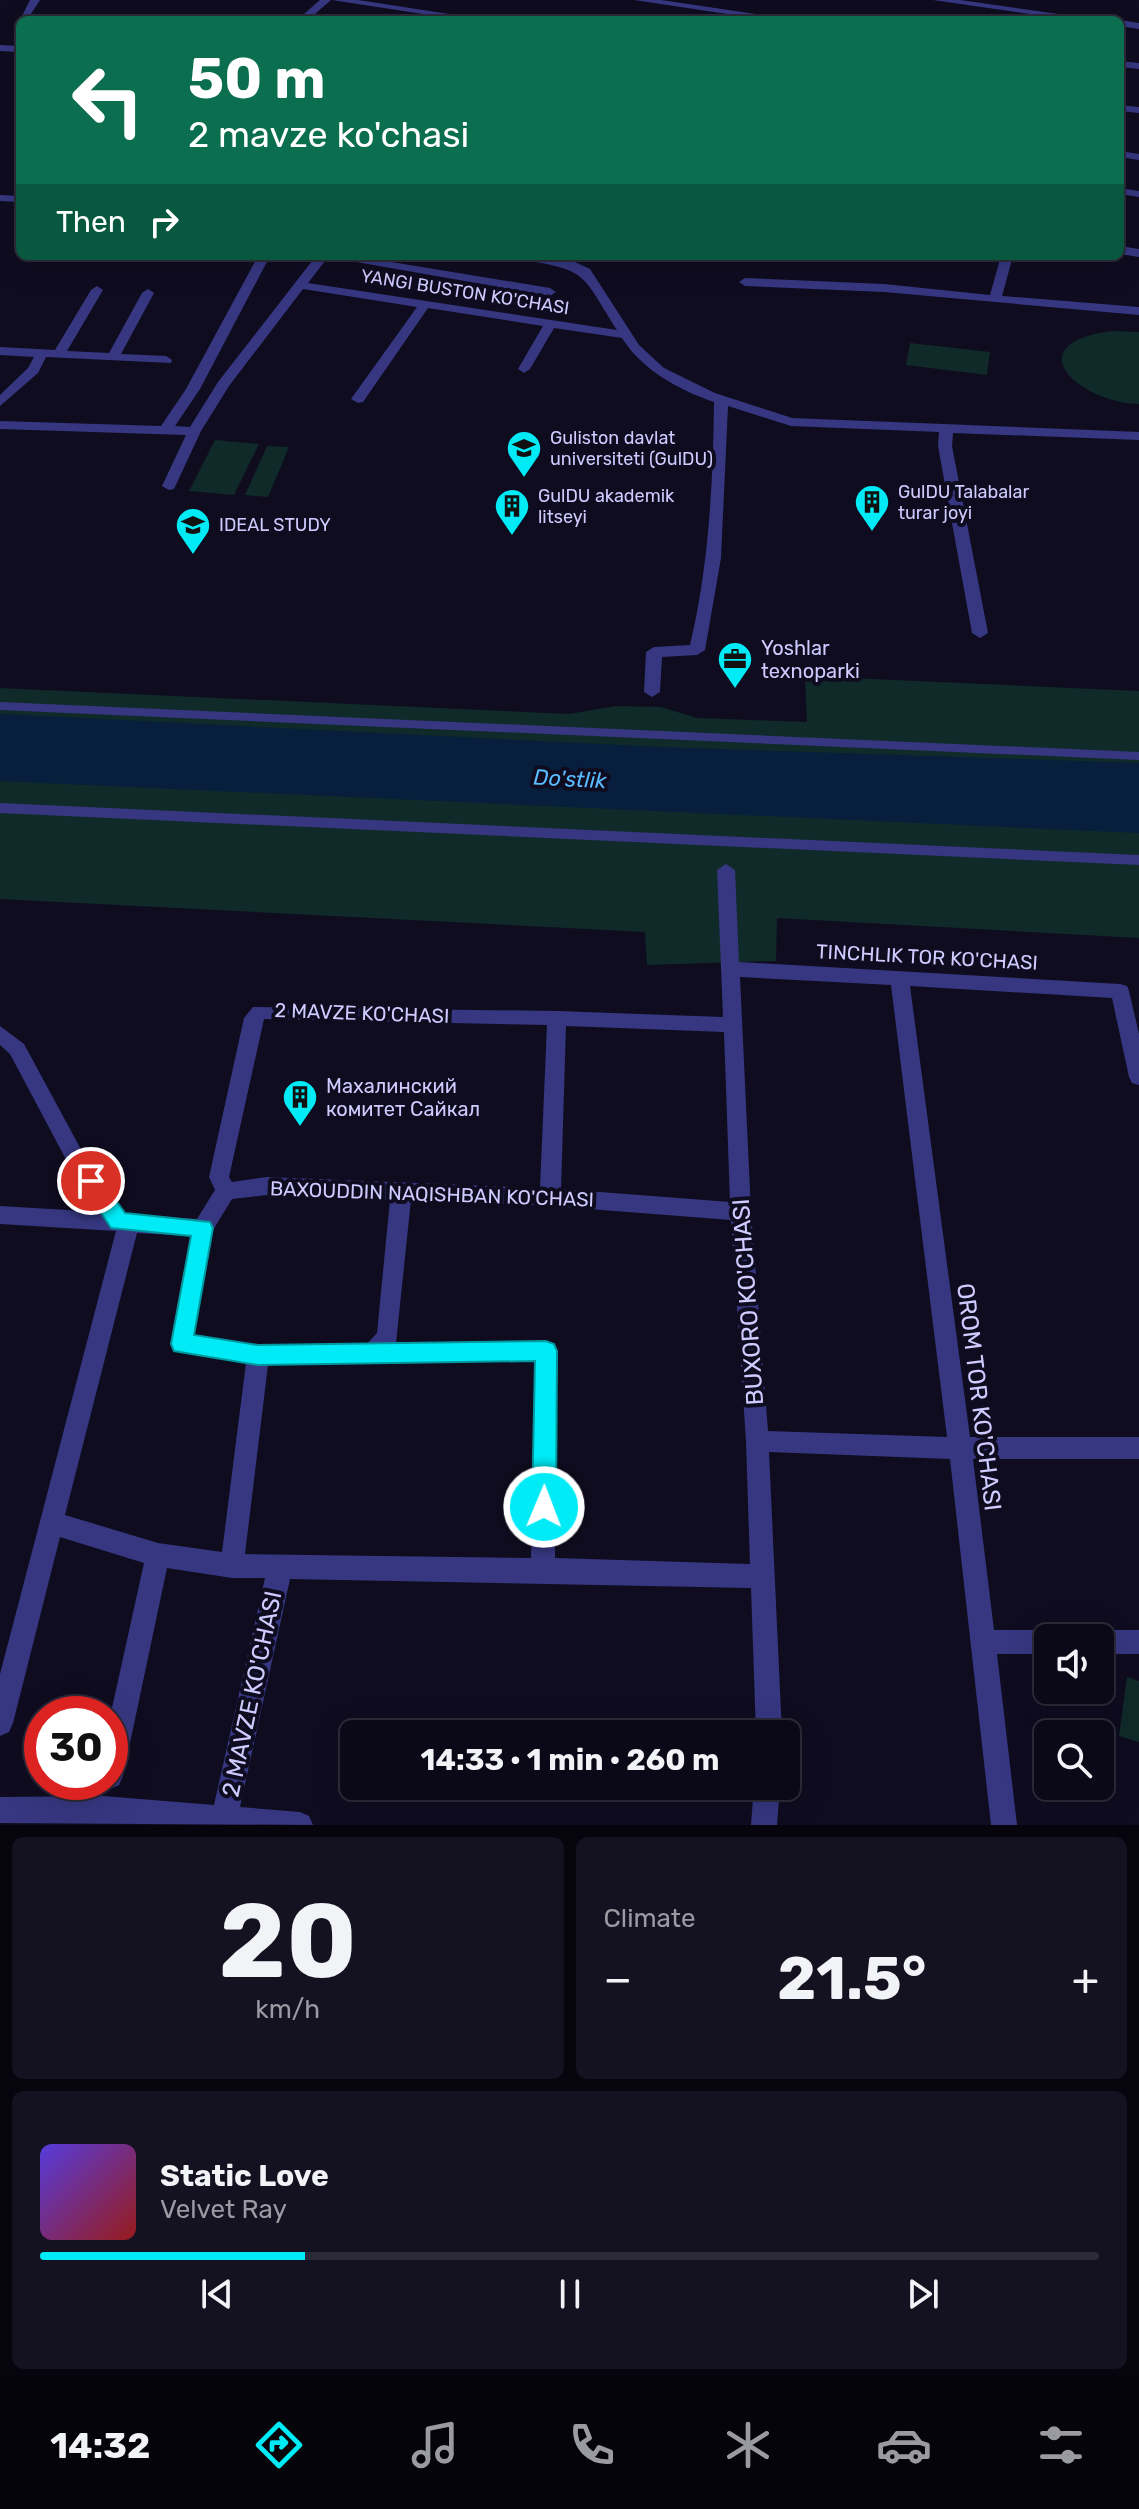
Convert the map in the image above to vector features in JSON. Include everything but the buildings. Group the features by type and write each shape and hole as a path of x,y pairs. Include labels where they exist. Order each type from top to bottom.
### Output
{"street":[{"path":"307,16 326,0"},
{"path":"337,0 454,16"},
{"path":"639,0 760,16"},
{"path":"938,0 1082,16"},
{"path":"166,429 193,389 262,260"},
{"path":"169,486 194,431 223,385 319,260"},
{"path":"357,260 550,292"},
{"path":"549,260 568,263 586,272 634,347 659,371 721,400 791,422 1139,436"},
{"path":"995,299 1006,260"},
{"path":"745,282 884,288 1139,311"},
{"name":"YANGI BUSTON KO'CHASI","path":"298,285 627,335"},
{"path":"59,354 97,290"},
{"path":"113,357 148,293"},
{"path":"358,399 425,304"},
{"path":"524,369 551,323"},
{"path":"0,351 166,360"},
{"path":"0,402 33,370 42,353"},
{"path":"652,692 654,652 697,650 704,623 720,487 721,400"},
{"path":"0,425 194,431"},
{"path":"946,428 945,446 980,633"},
{"path":"0,706 1139,756"},
{"path":"0,808 1139,860"},
{"name":"BUXORO KO'CHASI","path":"726,870 741,1212 757,1441 768,1720"},
{"name":"TINCHLIK TOR KO'CHASI","path":"732,969 1120,991 1139,1077"},
{"name":"OROM TOR KO'CHASI","path":"899,977 960,1448 1004,1825"},
{"name":"2 MAVZE KO'CHASI","path":"226,1191 219,1177 253,1018 260,1012 557,1018"},
{"path":"550,1197 557,1018 734,1025"},
{"path":"0,1034 17,1049 77,1161 124,1222"},
{"name":"BAXOUDDIN NAQISHBAN KO'CHASI","path":"226,1191 267,1186 550,1197 741,1212"},
{"path":"226,1191 203,1228 182,1344 258,1355 546,1351 543,1570"},
{"path":"375,1351 388,1337 401,1191"},
{"path":"0,1215 203,1228"},
{"path":"0,1723 50,1522 67,1472 124,1222"},
{"path":"232,1566 258,1355"},
{"path":"757,1441 960,1448 1139,1448"},
{"name":"2 MAVZE KO'CHASI","path":"50,1522 158,1555 232,1566 762,1576"},
{"path":"127,1696 158,1555"},
{"name":"2 MAVZE KO'CHASI","path":"224,1821 280,1567"},
{"path":"982,1642 1034,1642"},
{"path":"1114,1642 1139,1642"},
{"path":"103,1809 105,1800"},
{"path":"764,1825 766,1800"},
{"name":"2 MAVZE KO'CHASI","path":"0,1810 103,1809 300,1825"}],"green space":[{"path":"1112,331 1139,332 1139,404 1095,394 1066,372 1062,359 1067,348 1083,338"},
{"path":"910,343 990,352 987,375 906,365"},
{"path":"215,440 259,444 234,495 189,491"},
{"path":"267,446 289,447 268,497 245,495"},
{"path":"805,676 1139,691 1139,938 777,918 776,961 647,965 645,932 0,899 0,688 569,714 616,706 661,707 697,718 807,722"},
{"path":"1127,1677 1139,1681 1139,1742 1119,1736"}],"water":[{"name":"Do'stlik","path":"0,714 660,747 1139,763 1139,833 0,781"}],"place":[{"name":"Guliston davlat universiteti (GulDU)","path":"524,479"},
{"name":"GulDU Talabalar turar joyi","path":"872,533"},
{"name":"GulDU akademik litseyi","path":"512,537"},
{"name":"IDEAL STUDY","path":"193,556"},
{"name":"Yoshlar texnoparki","path":"735,690"},
{"name":"Махалинский комитет Сайкал","path":"300,1128"}],"route":[{"path":"91,1181 119,1222 203,1228 182,1344 258,1355 546,1351 544,1507"}]}
